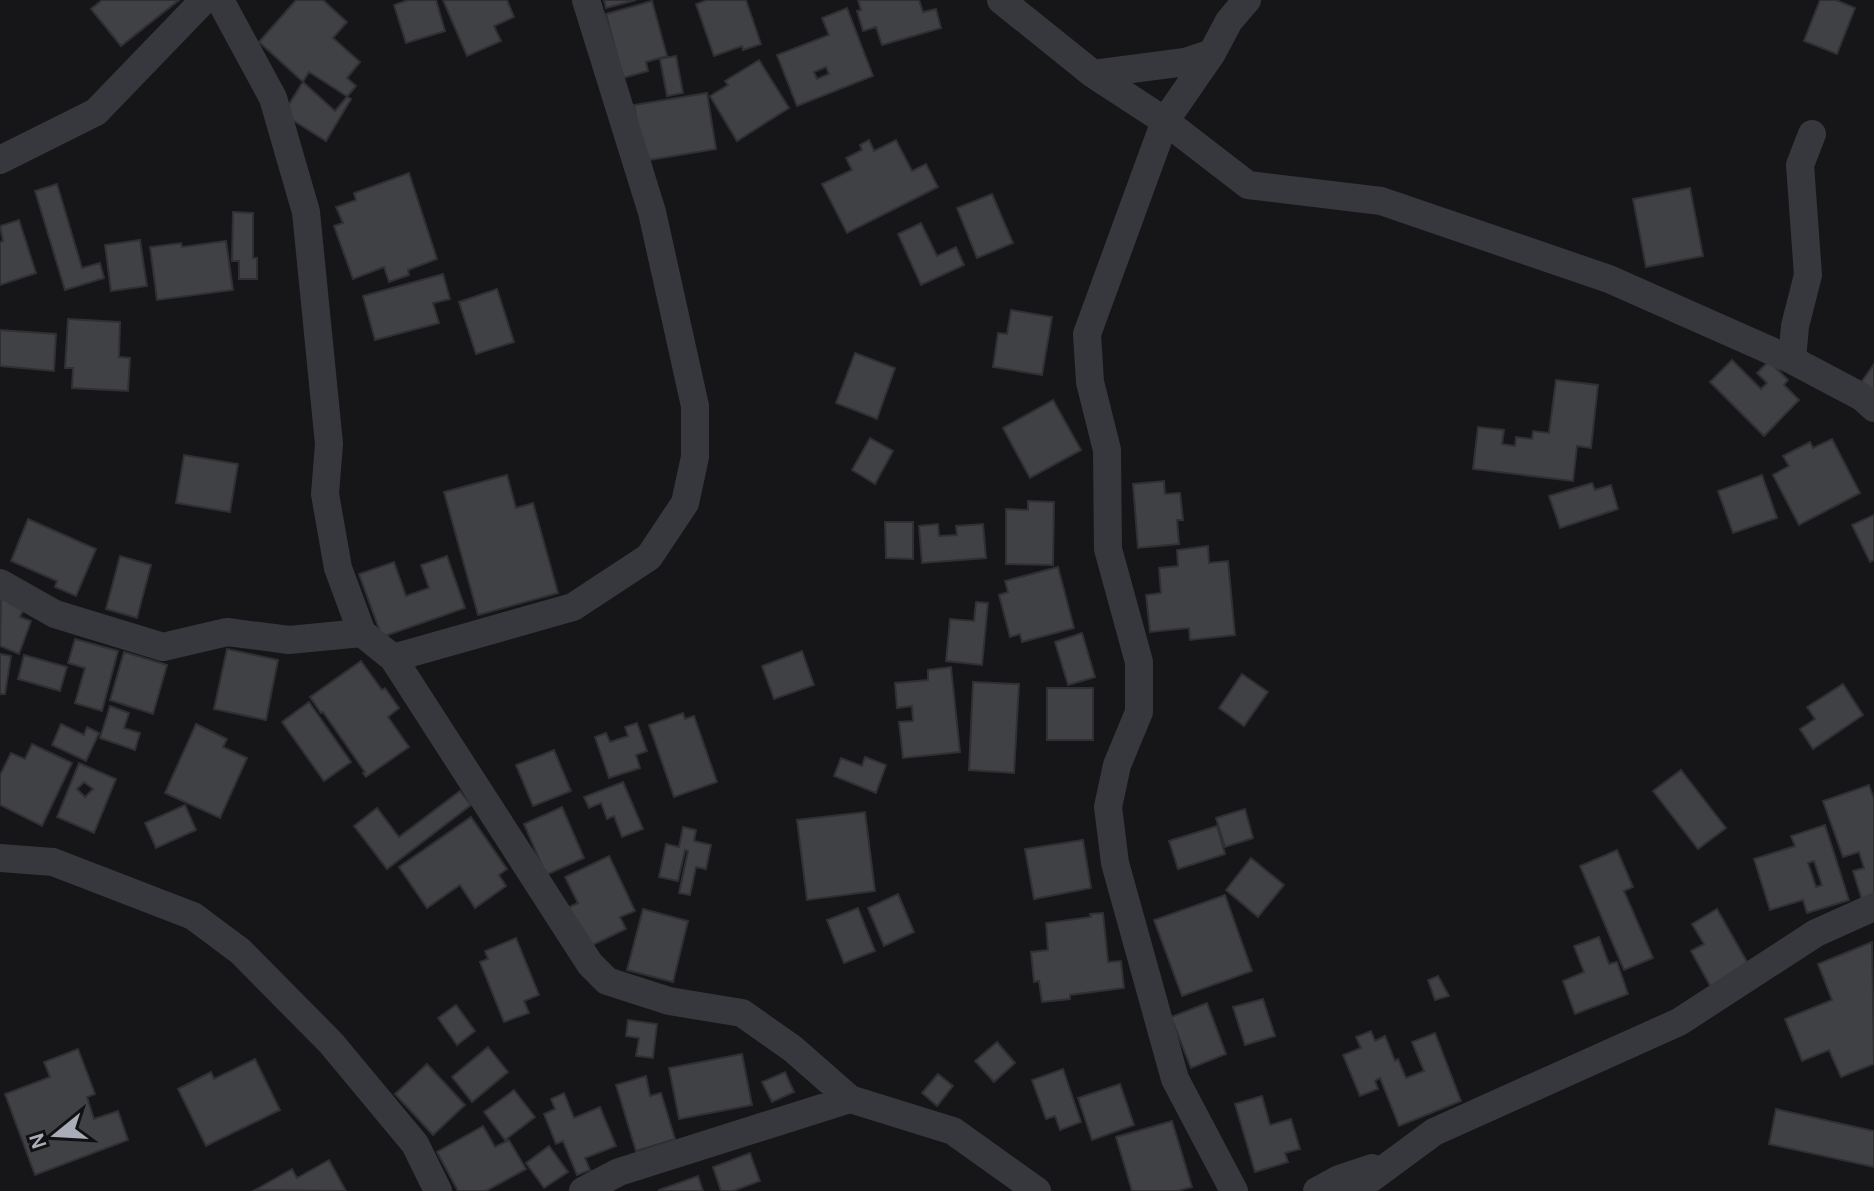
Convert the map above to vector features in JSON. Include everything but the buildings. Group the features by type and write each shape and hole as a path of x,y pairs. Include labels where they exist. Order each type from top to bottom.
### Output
{"street":[{"path":"0,160 96,112 204,0"},
{"path":"220,0 273,98 306,212 329,444 325,494 338,568 362,633 393,658 590,964 607,981 669,1001 742,1013 793,1049 850,1099 953,1131 1037,1191"},
{"path":"393,658 573,607 649,557 685,503 695,457 695,406 652,212 586,0"},
{"path":"1001,0 1093,74 1165,121 1248,185 1381,201 1609,279 1792,360 1862,397 1874,408"},
{"path":"1234,1191 1175,1079 1115,863 1108,807 1117,765 1139,712 1139,662 1108,549 1107,450 1090,382 1087,334 1165,121 1212,53 1229,21 1247,0"},
{"path":"1093,74 1185,62 1212,53"},
{"path":"1792,360 1795,326 1808,275 1800,165 1812,134"},
{"path":"0,583 55,614 163,647 227,632 289,640 362,633"},
{"path":"0,858 53,862 67,867 193,916 240,951 340,1054 415,1144 438,1191"},
{"path":"1354,1191 1434,1132 1679,1022 1816,933 1874,907"},
{"path":"583,1191 619,1172 850,1099"},
{"path":"1317,1191 1339,1179 1388,1163"}]}
